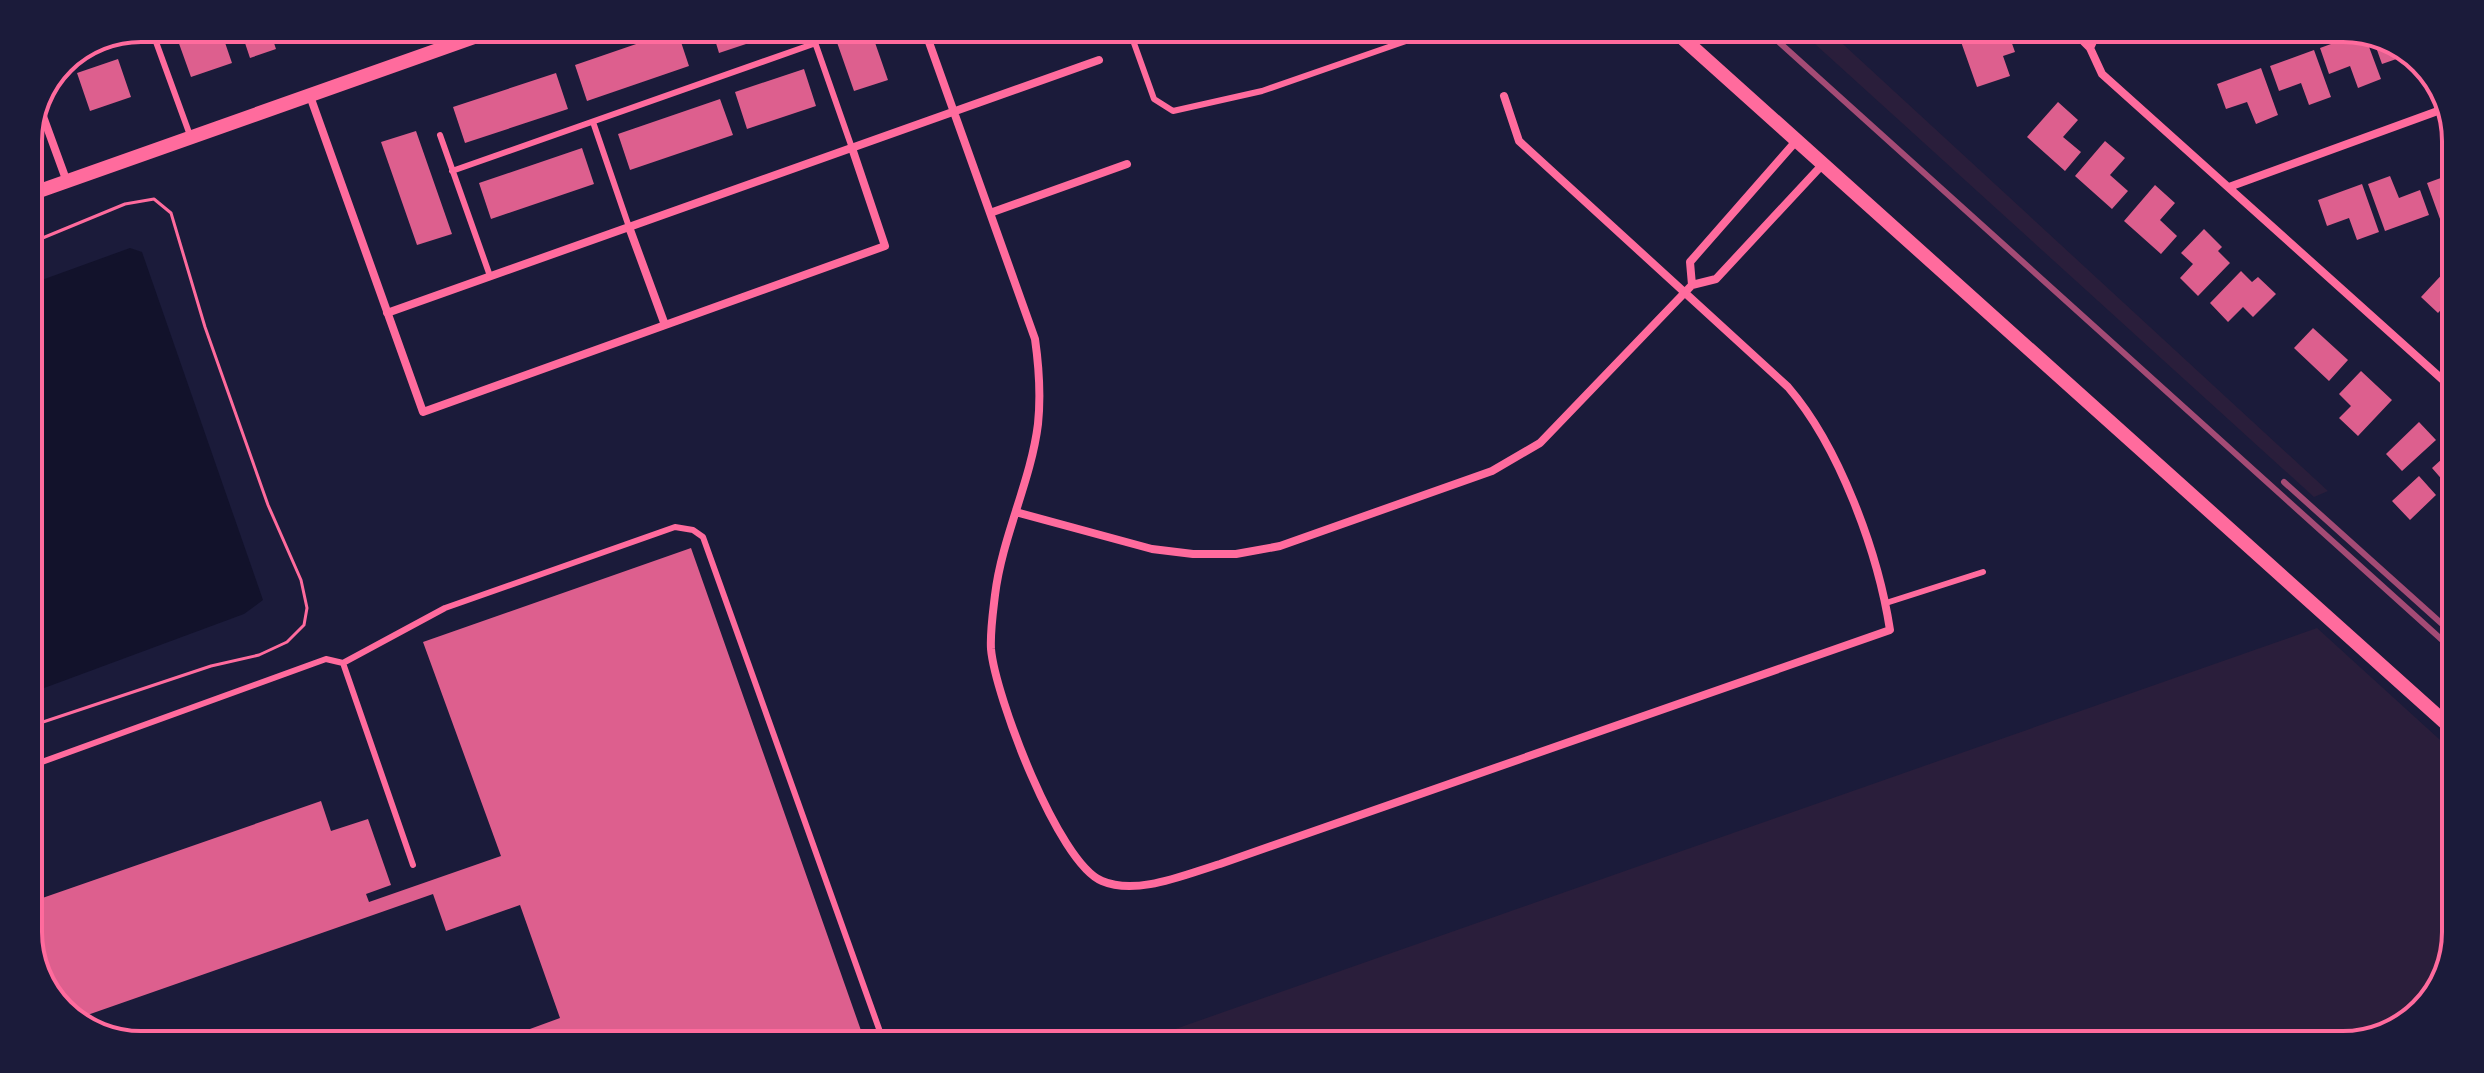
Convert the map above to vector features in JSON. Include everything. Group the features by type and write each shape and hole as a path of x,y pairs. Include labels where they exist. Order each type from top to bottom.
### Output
{"street":[{"path":"42,190 461,42"},
{"path":"929,42 1035,339 1040,377 1038,426 995,592 991,650 1042,803 1070,852 1101,881 1128,884 1141,885 1220,864 1890,630 1886,603 1832,450 1812,414 1788,387 1519,141 1504,96"},
{"path":"1687,42 2442,720"},
{"path":"2084,42 2102,74 2442,379"},
{"path":"2090,48 2093,42"},
{"path":"387,313 1099,60"},
{"path":"310,96 423,412 885,246 852,148"},
{"path":"2229,187 2437,111"},
{"path":"44,120 67,182"},
{"path":"1692,285 1690,262 1797,140"},
{"path":"990,213 1127,164"},
{"path":"1016,512 1152,549 1236,554 1280,546 1492,471 1540,443 1692,285 1716,279 1823,164"},
{"path":"629,227 665,325"}],"lane":[{"path":"156,42 191,138"},
{"path":"1134,42 1154,99 1173,111 1262,91 1403,42"},
{"path":"452,171 816,43 852,148"},
{"path":"593,122 629,227"},
{"path":"440,135 490,276"},
{"path":"42,762 326,659 343,663 445,608 675,527 693,530 703,537 880,1031"},
{"path":"1886,603 1983,572"},
{"path":"343,663 413,865"}],"path":[{"path":"42,238 125,204 154,199 171,213 205,327 268,505 301,580 307,608 304,625 287,642 259,655 211,666 42,722"}],"shaded area":[{"path":"1813,42 1841,42 2328,491 2314,497"},
{"path":"130,248 142,252 263,600 244,614 42,689 42,280"},
{"path":"2317,628 2442,742 2440,951 2429,982 2408,1006 2387,1021 2362,1029 1170,1031"}],"building":[{"path":"178,42 225,42 232,63 191,77"},
{"path":"245,42 274,42 276,49 250,58"},
{"path":"642,42 681,42 689,66 587,101 575,65"},
{"path":"716,42 752,42 719,53"},
{"path":"837,42 875,42 888,80 854,91"},
{"path":"1961,42 2011,42 2015,52 2003,56 2010,76 1977,87"},
{"path":"2336,42 2369,46 2381,79 2358,88 2350,66 2329,74 2320,48"},
{"path":"2376,49 2398,58 2382,64"},
{"path":"2314,50 2331,97 2309,105 2301,83 2279,91 2270,66"},
{"path":"118,59 131,97 90,111 77,73"},
{"path":"2261,68 2278,115 2256,124 2247,102 2226,109 2217,84"},
{"path":"804,69 816,106 747,129 735,92"},
{"path":"556,73 568,109 465,143 453,107"},
{"path":"720,99 733,135 630,170 618,134"},
{"path":"2058,102 2078,120 2063,137 2081,152 2065,171 2027,137"},
{"path":"416,131 452,234 417,245 381,142"},
{"path":"2105,141 2125,158 2110,175 2128,191 2112,209 2075,176"},
{"path":"582,148 594,184 491,219 479,183"},
{"path":"2390,176 2399,198 2420,190 2429,215 2385,231 2368,184"},
{"path":"2442,178 2442,224 2427,183"},
{"path":"2362,184 2379,232 2357,240 2349,218 2327,226 2318,200"},
{"path":"2155,185 2175,203 2160,220 2177,236 2161,254 2124,221"},
{"path":"2204,229 2222,247 2218,251 2230,263 2198,296 2180,278 2193,264 2181,253"},
{"path":"2241,271 2252,282 2258,277 2276,294 2253,317 2243,307 2228,322 2210,303"},
{"path":"2442,274 2442,309 2438,313 2421,297"},
{"path":"2313,328 2348,360 2329,381 2294,348"},
{"path":"2361,371 2392,400 2358,436 2339,418 2351,406 2339,394"},
{"path":"2419,422 2436,440 2402,471 2386,454"},
{"path":"2442,459 2442,480 2432,468"},
{"path":"2419,476 2436,495 2410,520 2392,501"},
{"path":"691,548 861,1031 524,1031 560,1018 520,905 446,931 433,894 87,1015 71,1002 55,982 44,951 42,898 321,801 331,831 368,819 391,885 366,894 369,902 501,856 423,642"}],"railway":[{"path":"1779,42 2442,640"},
{"path":"2284,482 2442,624"}]}
